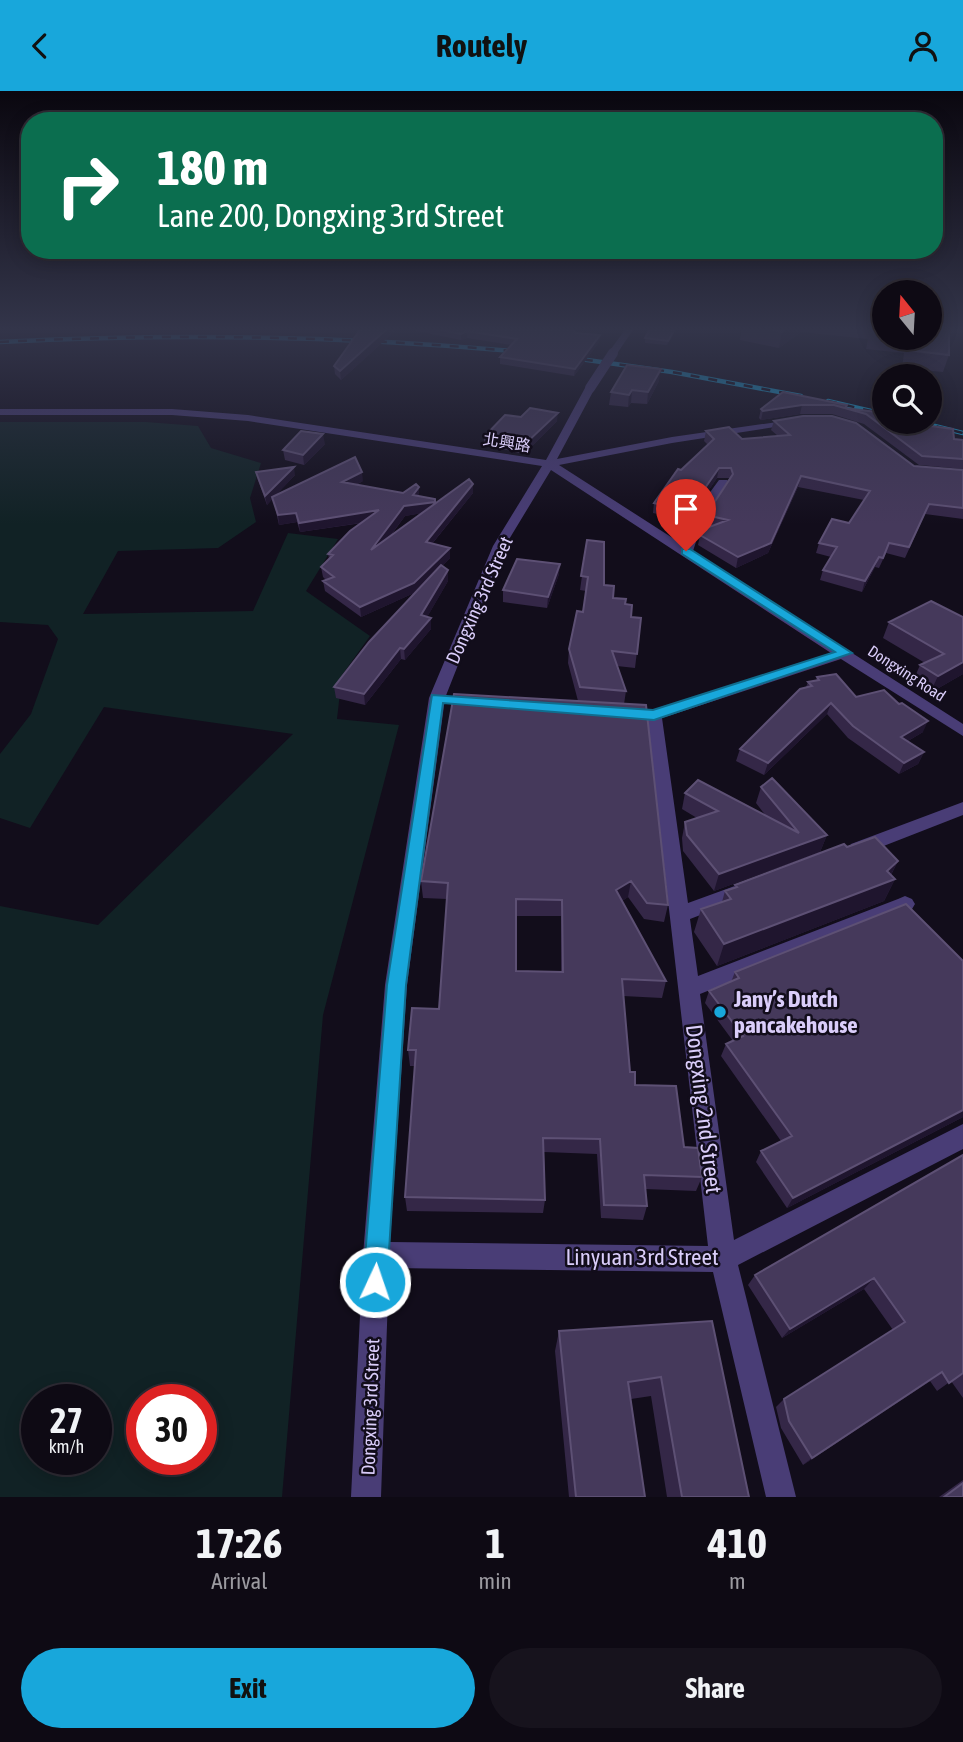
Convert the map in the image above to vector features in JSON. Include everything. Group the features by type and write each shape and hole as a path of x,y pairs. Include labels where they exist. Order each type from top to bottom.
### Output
{"street":[{"name":"Dongxing 3rd Street","path":"366,1497 376,1255 396,985 443,698 499,546 549,464 588,393"},
{"name":"北興路","path":"0,412 172,412 248,418 549,464"},
{"path":"549,464 672,440 810,420"},
{"name":"Dongxing Road","path":"549,464 963,731"},
{"path":"686,551 698,517 723,482"},
{"path":"627,713 654,715 845,653"},
{"name":"Dongxing 2nd Street","path":"654,715 723,1259 781,1497"},
{"path":"843,855 963,808"},
{"path":"681,914 756,887"},
{"path":"688,989 905,904"},
{"name":"Linyuan 3rd Street","path":"376,1255 723,1259 963,1136"}],"shaded area":[{"path":"0,422 146,422 198,426 211,448 261,463 250,498 256,522 218,548 118,551 83,614 253,611 288,533 338,539 306,591 370,636 342,675 337,719 399,725 323,1015 282,1497 0,1497 0,906 98,925 293,734 104,707 30,828 0,818 0,754 31,714 58,639 48,625 0,622"}],"building":[{"path":"786,393 847,405 845,408 872,411 872,418 866,414 834,405 802,405 763,411 761,409"},
{"path":"530,408 558,413 524,445 484,437 505,415 521,417"},
{"path":"803,416 832,416 856,423 914,466 963,470 963,508 929,504 909,547 889,543 883,558 879,557 865,581 823,570 837,547 819,543 832,519 849,523 870,491 801,476 771,543 738,557 700,535 701,530 728,520 706,515 733,474 731,468 719,468 689,511 654,503 678,469 681,470 714,439 706,431 729,427 742,439 790,435 774,421"},
{"path":"942,428 953,429 954,439 963,440 963,459 922,456 893,434 942,434"},
{"path":"301,431 323,434 303,455 283,450"},
{"path":"355,457 362,472 342,482 403,493 416,484 419,487 413,495 435,499 435,502 404,506 371,550 469,479 473,484 426,542 450,548 414,583 360,607 323,581 334,577 321,567 333,555 328,554 350,531 379,510 299,523 296,513 278,515 272,497"},
{"path":"294,467 265,496 256,472"},
{"path":"587,540 604,542 604,585 614,586 613,598 626,599 625,604 632,605 631,617 641,618 637,654 612,651 626,691 580,687 569,649 577,611 583,612 588,577 581,576"},
{"path":"517,559 560,564 548,597 503,590"},
{"path":"441,565 448,570 421,615 431,618 404,649 400,648 364,694 334,687 369,642"},
{"path":"931,601 963,617 963,662 938,676 920,665 944,654 889,622"},
{"path":"836,674 856,697 884,690 899,704 902,703 928,721 901,737 924,752 904,763 853,726 831,703 768,763 740,749 800,689 812,686 808,682 819,680 817,677"},
{"path":"454,694 646,705 668,905 647,903 631,881 616,890 666,981 622,979 630,1072 635,1072 635,1085 676,1086 684,1147 698,1148 702,1177 644,1175 647,1206 604,1205 600,1139 543,1138 545,1200 405,1197 416,1050 408,1050 412,1008 439,1009 448,883 421,881","holes":["516,899 562,900 563,972 516,971"]},
{"path":"772,778 827,835 719,874 687,835 685,822 718,811 685,793 698,780 799,833 761,787"},
{"path":"875,837 898,861 887,871 895,879 724,944 701,909 731,899 725,891 737,887 735,885 844,844 847,847"},
{"path":"906,904 963,961 963,1110 793,1198 761,1151 792,1136 726,1044 743,1036 709,991 739,978 735,972"},
{"path":"963,1155 963,1373 949,1383 942,1372 812,1458 789,1421 784,1399 905,1322 874,1278 790,1329 755,1275"},
{"path":"712,1321 749,1497 682,1497 661,1377 628,1382 645,1497 576,1497 559,1331"},
{"path":"963,1483 963,1497 944,1497"}],"railway":[{"path":"783,393 801,396"},
{"path":"828,401 872,411"},
{"path":"942,428 963,433"}],"place":[{"name":"Jany’s Dutch pancakehouse","path":"720,1012"}],"route":[{"path":"375,1282 396,985 437,698 654,715 845,653 686,551"}]}
